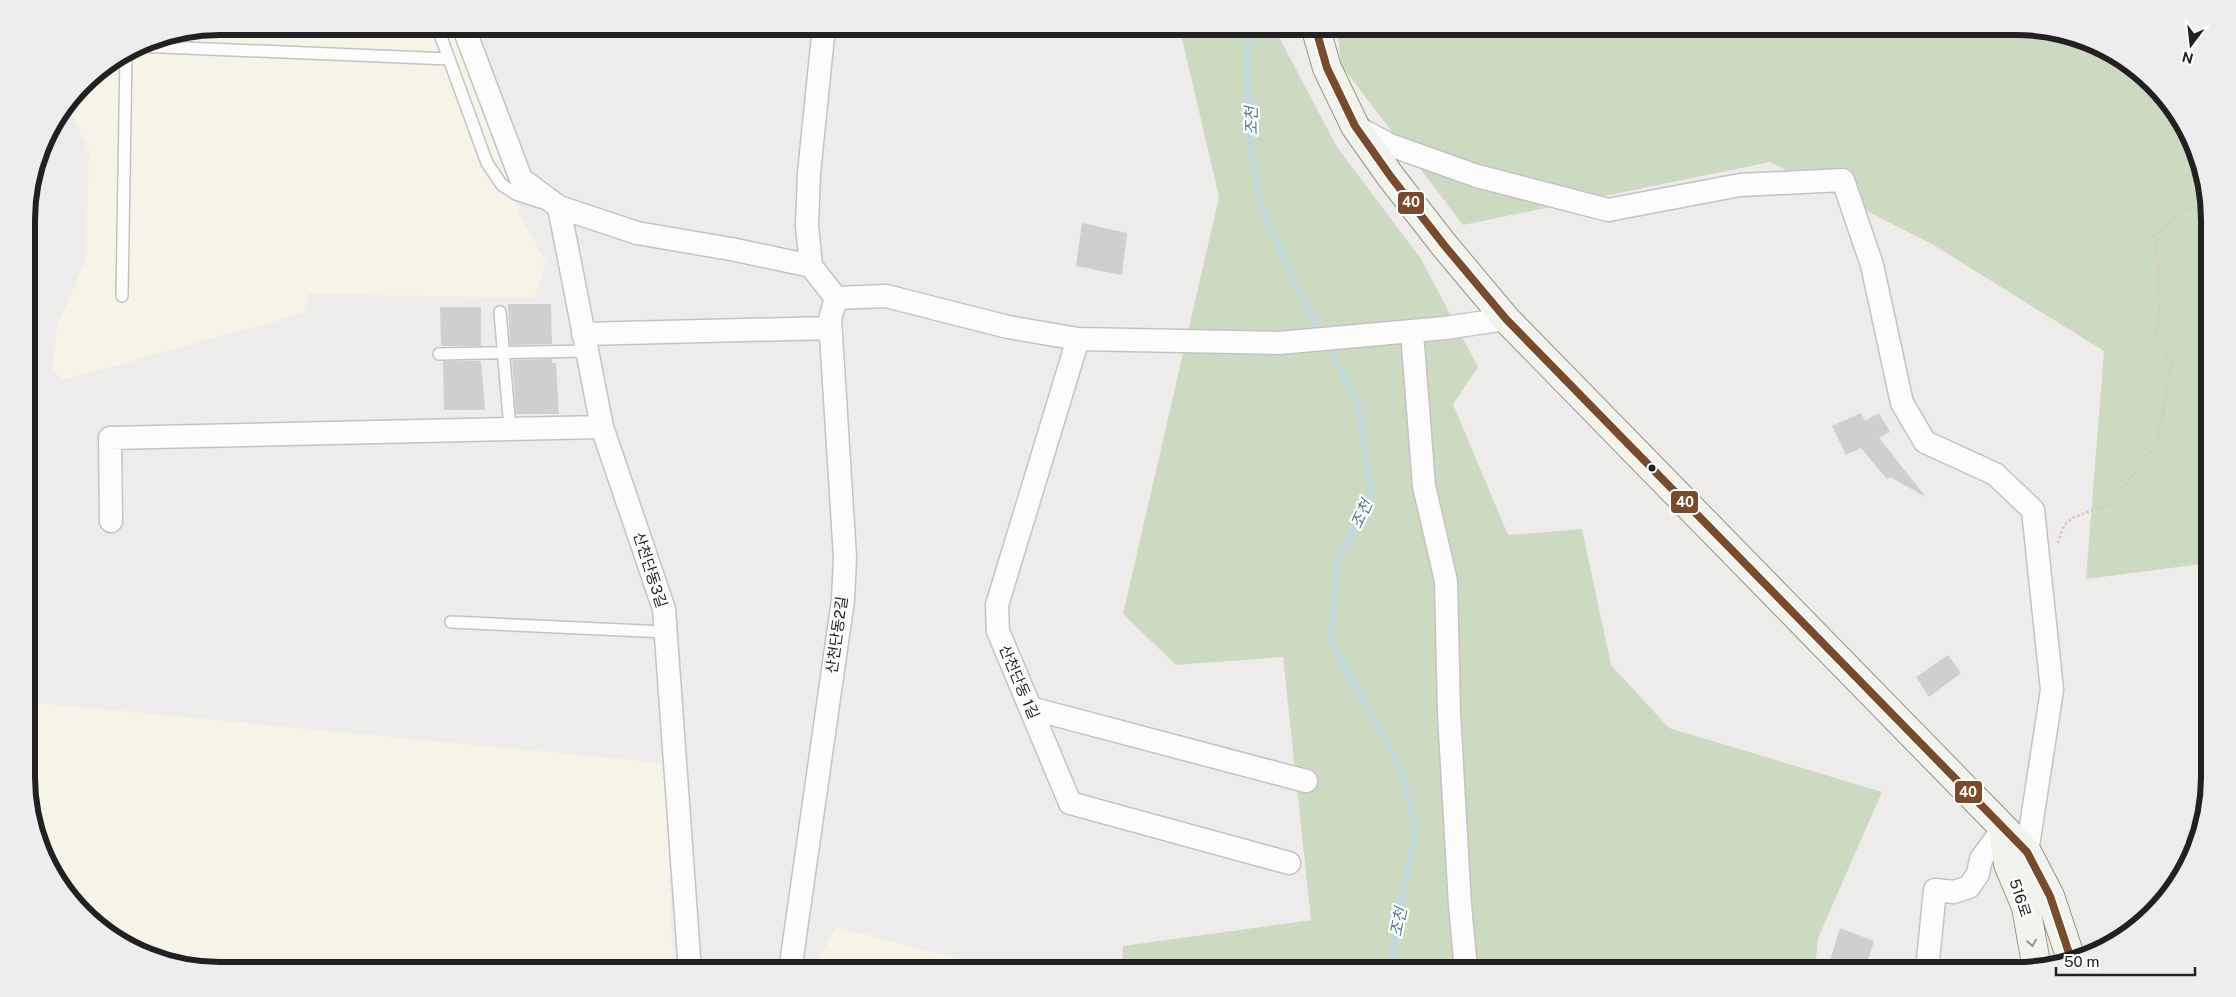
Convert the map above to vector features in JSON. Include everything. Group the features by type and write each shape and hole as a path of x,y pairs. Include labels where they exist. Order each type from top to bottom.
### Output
{"main road":[{"name":"516로","path":"1318,35 1327,68 1355,126 1392,178 1444,245 1506,319 2003,829 2028,852 2050,896 2069,954"},
{"name":"516로","path":"2003,829 2008,864 2026,908 2036,961"}],"street":[{"path":"467,35 521,179 559,207 638,233 731,249 811,266"},
{"path":"823,35 807,226 811,266 836,298 886,296 1008,327 1078,339 1279,343 1412,332 1506,319"},
{"path":"1355,126 1390,146 1477,176 1608,210 1740,185 1843,180 1872,265 1902,403 1925,442 1995,474 2033,510 2052,690 2028,852"},
{"name":"산천단동3길","path":"559,207 602,427 664,609 689,962"},
{"name":"산천단동2길","path":"791,962 843,600 845,557 830,328 830,319 836,298"},
{"path":"585,343 830,328"},
{"path":"1412,332 1424,486 1446,581 1449,713 1465,962"},
{"name":"산천단동 1길","path":"1078,339 997,605 998,631 1070,803 1289,863"},
{"path":"111,521 110,438 602,427"},
{"path":"1030,708 1306,781"},
{"path":"1928,962 1935,890 1954,892 1969,887 1978,874 1981,858 2003,829"}],"lane":[{"path":"440,35 487,163 502,186 516,194 559,207"},
{"path":"156,47 449,59"},
{"path":"122,296 126,61"},
{"path":"500,312 510,429"},
{"path":"439,354 504,353 585,343"},
{"path":"451,622 666,632"}],"path":[{"path":"2055,551 2064,525 2074,517 2111,504 2158,442 2172,364 2156,338 2160,316 2160,270 2154,236 2187,208 2201,207"}],"shaded area":[{"path":"208,35 454,35 521,217 546,263 534,298 309,294 305,313 63,380 52,371 57,326 86,259 89,151 70,111 89,89 117,66 149,49 172,41"},
{"path":"35,703 665,763 673,962 208,962 172,956 138,943 117,931 89,908 66,880 49,848 41,825 35,789"},
{"path":"836,927 973,962 817,962"}],"green space":[{"path":"1181,35 1275,35 1280,39 1337,147 1421,259 1478,367 1453,404 1508,535 1582,529 1611,665 1669,728 1882,792 1818,938 1816,962 1122,962 1123,946 1311,920 1283,657 1176,665 1123,614 1219,197"},
{"path":"1338,35 2028,35 2064,41 2098,54 2119,66 2147,89 2170,117 2187,149 2195,172 2201,208 2201,564 2086,579 2104,351 1932,244 1770,162 1463,225 1341,65"}],"building":[{"path":"1082,223 1127,233 1122,275 1076,266"},
{"path":"508,304 551,304 552,344 510,345"},
{"path":"440,307 481,307 481,346 441,346"},
{"path":"552,359 552,363 556,363 559,414 516,414 512,360"},
{"path":"443,361 481,361 485,410 444,410"},
{"path":"1861,413 1865,421 1879,413 1890,432 1879,438 1926,497 1890,477 1887,479 1861,448 1846,455 1832,426"},
{"path":"1948,655 1961,673 1929,697 1916,677"},
{"path":"1840,928 1874,941 1867,962 1829,962"}],"waterway":[{"name":"조천","path":"1248,35 1247,81 1251,144 1260,203 1297,288 1322,335"},
{"name":"조천","path":"1327,345 1358,403 1371,495 1337,563 1331,642 1399,764 1416,828 1393,949 1393,962"}],"transit line":[{"name":"40","path":"1318,35 1327,68 1355,126 1391,177 1444,245 1506,319 2027,852 2050,896 2069,954"}]}
